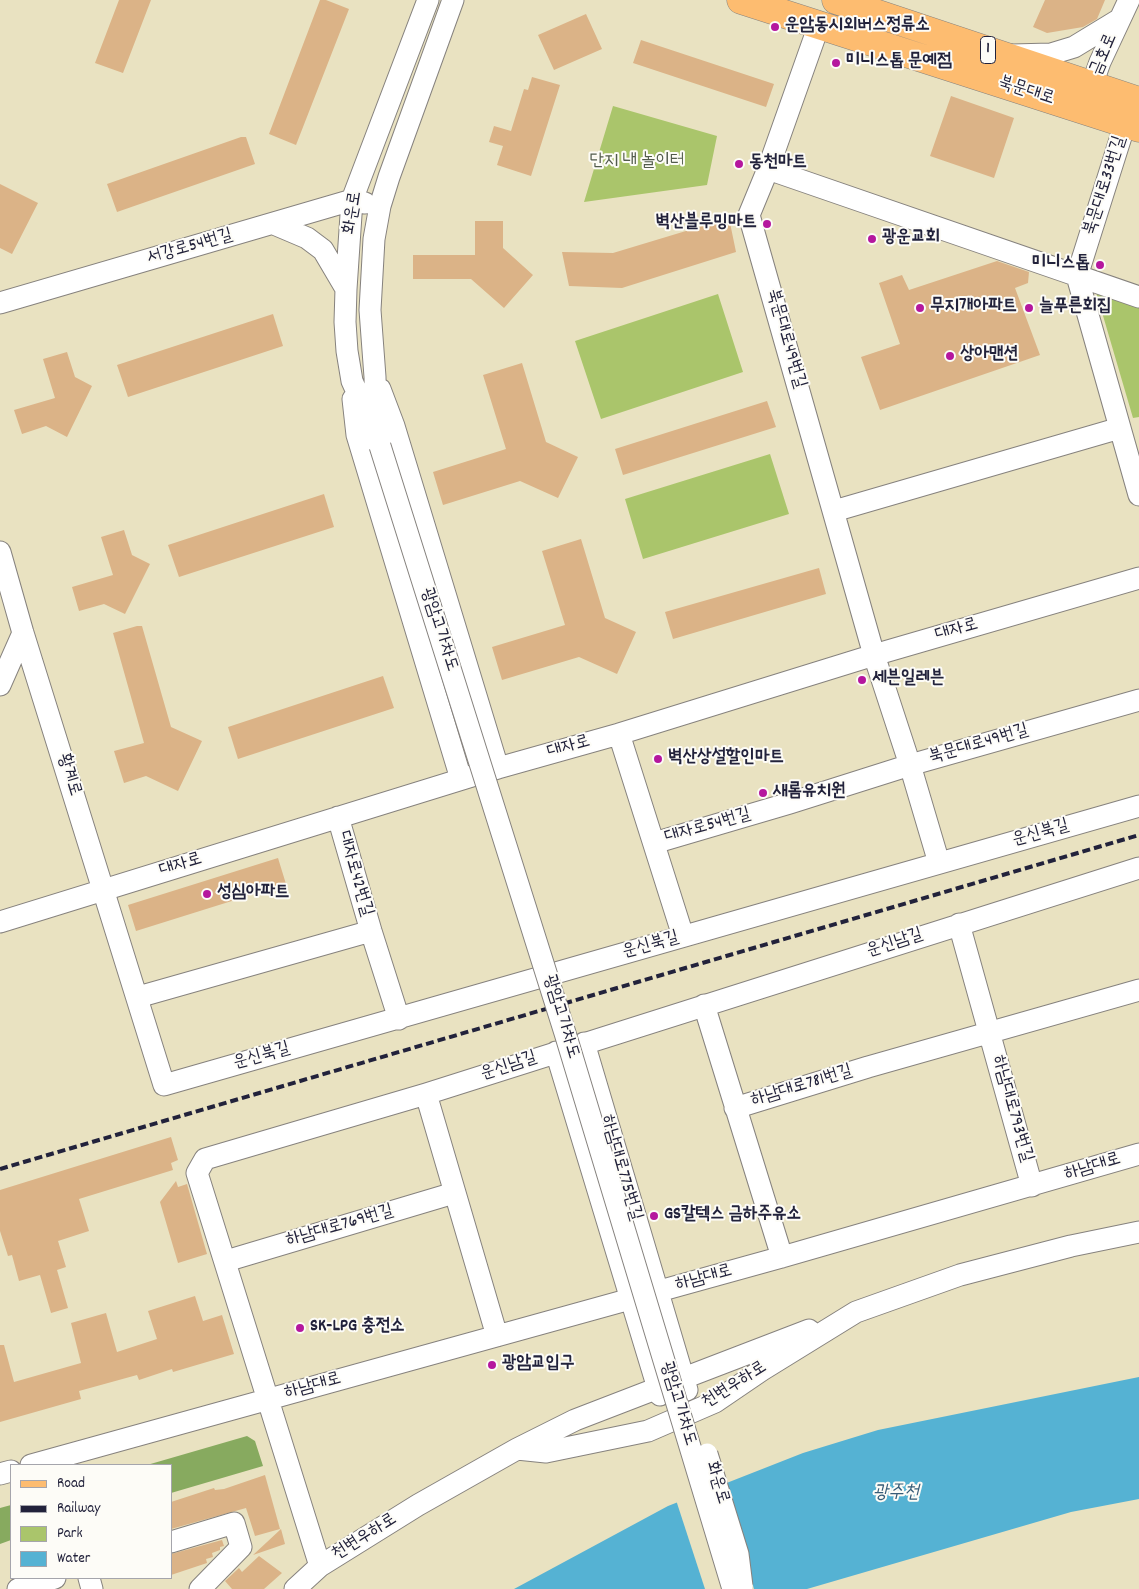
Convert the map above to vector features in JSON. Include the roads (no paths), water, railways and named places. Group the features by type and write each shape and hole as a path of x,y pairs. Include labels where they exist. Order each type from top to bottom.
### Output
{"main road":[{"name":"북문대로","path":"741,0 1132,126"},
{"name":"북문대로","path":"836,0 1139,101"}],"street":[{"name":"화운로","path":"378,440 352,381 347,351 345,322 346,289 352,200 428,0"},
{"name":"화운로","path":"378,440 370,310 374,240 380,206 388,177 453,0"},
{"path":"1004,56 1051,54 1074,47 1125,9"},
{"name":"금호로","path":"1083,111 1100,62 1125,9"},
{"name":"북문대로49번길","path":"819,24 768,169 749,215 874,655 910,765 939,863"},
{"name":"북문대로33번길","path":"1077,276 1132,126"},
{"path":"768,169 1139,297"},
{"name":"서강로54번길","path":"0,303 352,200 380,206"},
{"path":"274,224 307,238 323,250 346,289"},
{"path":"1077,276 1139,495"},
{"path":"375,377 394,426 498,768"},
{"path":"352,381 357,435 461,779"},
{"path":"834,511 1120,428"},
{"name":"광암고가차도","path":"378,440 556,1006 732,1589"},
{"name":"황계로","path":"0,552 7,605 23,633 164,1085"},
{"name":"대자로","path":"0,922 338,816 619,734 874,655 1139,578"},
{"path":"0,686 23,633"},
{"name":"북문대로49번길","path":"790,803 910,765 1139,700"},
{"name":"대자로54번길","path":"619,734 683,936"},
{"name":"대자로54번길","path":"654,843 790,803"},
{"name":"운신북길","path":"164,1085 1139,806"},
{"name":"대자로42번길","path":"338,816 371,931 399,1018"},
{"name":"운신남길","path":"267,1400 198,1173 204,1159 426,1094 1139,868"},
{"name":"하남대로793번길","path":"959,924 1032,1186"},
{"name":"대자로42번길","path":"138,997 371,931"},
{"name":"하남대로793번길","path":"868,1067 1137,990"},
{"name":"하남대로781번길","path":"704,1005 782,1258"},
{"name":"하남대로775번길","path":"584,1044 657,1292"},
{"name":"하남대로775번길","path":"556,1052 631,1299"},
{"name":"하남대로781번길","path":"736,1108 868,1067"},
{"path":"426,1094 496,1336"},
{"name":"하남대로","path":"35,1464 782,1258 1139,1154"},
{"name":"하남대로769번길","path":"226,1261 454,1194"},
{"name":"천변우하로","path":"685,1384 856,1312 960,1275 1071,1246 1139,1232"},
{"name":"화운로","path":"657,1292 738,1554 742,1589"},
{"name":"화운로","path":"631,1299 712,1571 721,1589"},
{"name":"천변우하로","path":"517,1449 546,1452 648,1431 715,1402 762,1370 856,1312"},
{"name":"천변우하로","path":"295,1589 320,1566 418,1505 517,1449 575,1420 659,1392"},
{"name":"하남대로","path":"267,1400 320,1566"},
{"path":"172,1542 234,1524 241,1547 200,1589"},
{"path":"18,1589 52,1579"}],"water":[{"name":"광주천","path":"1139,1377 1139,1499 1071,1512 807,1589 514,1589 668,1506 803,1453 878,1430"}],"railway":[{"path":"0,1169 1139,835"}],"place":[{"name":"운암동시외버스정류소","path":"775,27"},
{"name":"미니스톱 문예점","path":"836,63"},
{"name":"동천마트","path":"739,164"},
{"name":"벽산블루밍마트","path":"767,224"},
{"name":"광운교회","path":"872,239"},
{"name":"미니스톱","path":"1100,265"},
{"name":"무지개아파트","path":"920,308"},
{"name":"늘푸른회집","path":"1029,308"},
{"name":"상아맨션","path":"950,356"},
{"name":"세븐일레븐","path":"862,680"},
{"name":"벽산상설할인마트","path":"658,759"},
{"name":"새롬유치원","path":"763,793"},
{"name":"성심아파트","path":"207,894"},
{"name":"GS칼텍스 금하주유소","path":"654,1216"},
{"name":"SK-LPG 충전소","path":"300,1328"},
{"name":"광암교입구","path":"492,1365"}],"park label":[{"name":"단지 내 놀이터","path":"637,163"}]}
